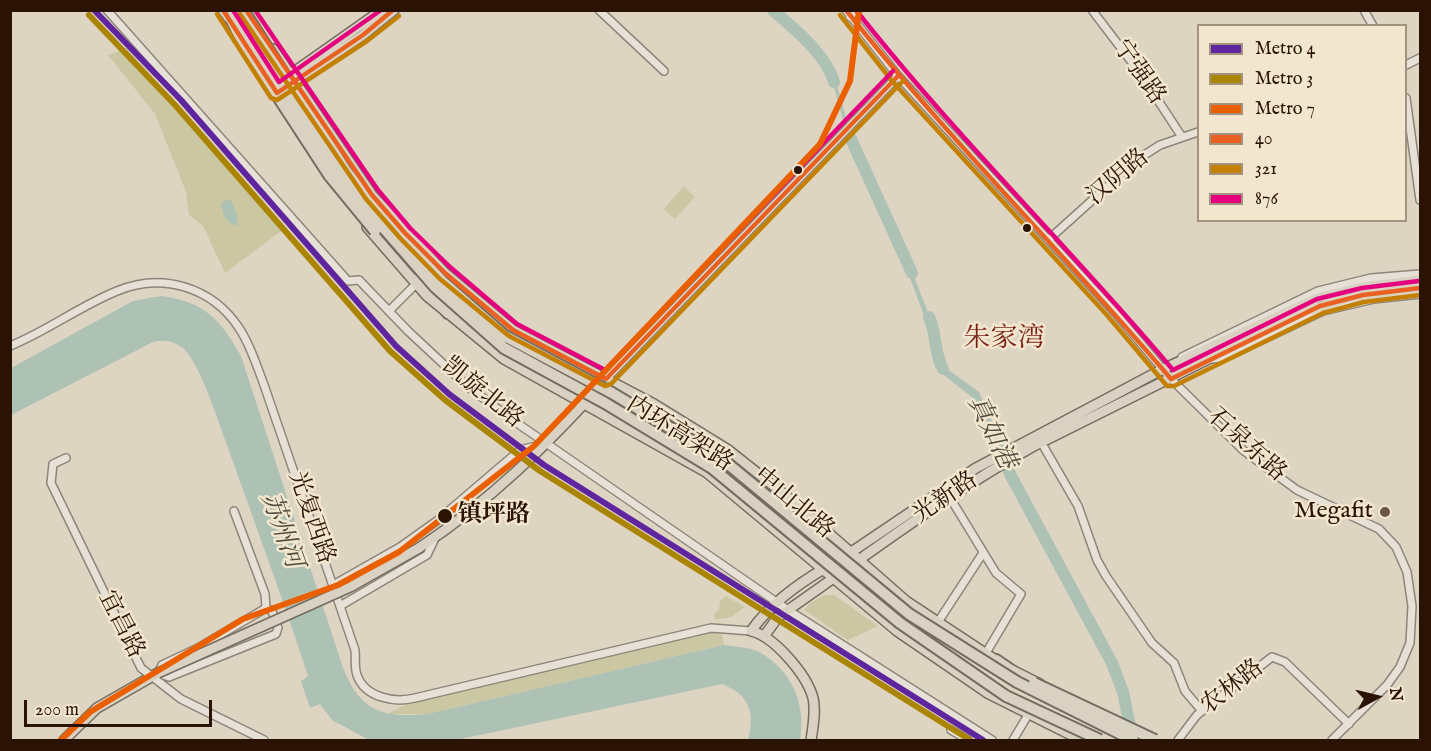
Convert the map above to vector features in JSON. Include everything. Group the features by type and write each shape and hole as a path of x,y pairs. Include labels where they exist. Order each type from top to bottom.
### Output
{"highway":[{"path":"225,10 243,43 328,176 448,313"},
{"name":"内环高架路","path":"232,10 348,187 435,287 504,348 605,403 712,468 900,623 1006,696 1100,741"},
{"name":"内环高架路","path":"244,10 346,171 384,218 442,281 505,336 612,393 722,459 909,614 1017,682 1133,741"},
{"path":"996,660 1018,675 1155,741"}],"main road":[{"path":"225,10 362,221 418,281"},
{"name":"中山北路","path":"244,10 294,77 372,195 445,273 513,330 654,404 727,449 784,494 906,601 996,660 1145,741"},
{"path":"294,77 382,10"},
{"path":"275,89 394,10"},
{"name":"光新路","path":"1030,443 1041,442 1211,359 1238,340 1300,305 1332,293 1420,280"},
{"name":"光新路","path":"751,630 763,614 777,602 822,570 1001,459 1163,369 1335,301 1420,288"},
{"name":"中山北路","path":"448,313 504,359 706,472 897,631 989,694 1081,741"},
{"path":"64,741 98,708 154,675 350,587 419,548 484,501 547,443 606,379"},
{"name":"光新路","path":"765,635 774,620 1001,459"},
{"name":"光复西路","path":"751,630 765,635 802,675 812,697 811,741"}],"street":[{"name":"凯旋北路","path":"107,10 348,281 359,280 467,386 788,610 992,741"},
{"path":"598,10 664,71"},
{"path":"848,14 858,10"},
{"name":"宁强路","path":"1092,10 1140,73 1182,137"},
{"path":"1364,10 1372,24"},
{"name":"石泉东路","path":"848,14 898,76 1171,379 1267,471 1314,499 1370,524 1386,534 1396,547 1404,563 1412,606 1410,643 1400,667 1387,685 1349,724"},
{"path":"606,379 898,76"},
{"path":"1407,105 1420,200"},
{"name":"汉阴路","path":"1048,240 1138,159 1160,145 1197,132"},
{"name":"光新路","path":"1163,369 1191,351 1318,291 1371,278 1420,274"},
{"path":"389,311 418,281"},
{"name":"光复西路","path":"10,346 115,291 145,283 177,284 218,304 240,329 249,346 355,650 357,676 374,693 395,701 416,698 711,628 751,630"},
{"name":"光新路","path":"1211,359 1226,357 1331,308 1374,299 1420,294"},
{"path":"1041,442 1078,506 1097,560 1106,576 1152,643 1174,663 1185,691 1202,711"},
{"path":"333,585 400,547 438,520 520,450 547,443"},
{"name":"宜昌路","path":"66,458 53,464 51,483 134,657 181,699 264,741"},
{"path":"949,496 996,573 1021,594 986,653"},
{"path":"234,511 265,594 266,609"},
{"path":"340,606 427,555 436,536"},
{"path":"938,622 983,553"},
{"path":"266,609 272,611 278,628 276,634 169,677 154,675 162,665 198,648 266,609"},
{"name":"农林路","path":"1178,741 1202,711 1246,680 1268,659 1276,657 1285,662 1349,724"},
{"path":"1013,741 1028,715"},
{"path":"1332,741 1349,724"},
{"path":"951,730 968,741"}],"shaded area":[{"path":"127,48 284,229 225,273 203,226 189,215 186,192 155,114 108,55"},
{"path":"684,186 695,197 675,219 664,209"},
{"path":"825,595 834,595 878,626 848,640 804,610 810,603"},
{"path":"726,596 745,607 731,617 715,620 714,614 719,610 720,601"},
{"path":"721,629 724,645 428,714 388,714 416,699"}],"water":[{"path":"767,11 775,11 794,25 820,53 834,74 855,151 907,258 935,331 938,355 947,369 979,392 1003,446 998,450 973,398 940,372 934,361 931,334 903,259 852,153 829,69 792,27"},
{"path":"231,200 238,217 236,226 227,220 224,214 222,203"},
{"name":"苏州河","path":"161,296 189,303 210,314 226,332 241,356 343,668 357,694 366,703 386,713 428,714 724,645 748,648 761,653 772,661 789,680 799,702 800,740 748,740 751,721 748,706 739,693 722,684 456,740 369,740 332,720 320,704 310,708 301,681 308,676 279,590 209,395 190,356 183,348 169,341 153,342 11,415 11,368 133,301"}],"waterway":[{"name":"真如港","path":"773,10 817,52 834,82"},
{"name":"真如港","path":"851,139 912,273"},
{"name":"真如港","path":"929,317 943,369"},
{"name":"真如港","path":"1001,451 1011,476 1112,663 1123,692 1132,736"}],"metro line":[{"name":"4","path":"94,10 181,100 396,346 449,394 544,465 983,740"},
{"name":"7","path":"61,740 90,712 243,619 338,585 399,552 534,446 820,144 850,81 859,10"},
{"name":"3","path":"89,15 175,105 390,351 445,400 540,471 970,740"}],"transit line":[{"name":"40","path":"223,10 277,93 363,35 393,10"},
{"name":"876","path":"233,10 279,82 381,10"},
{"name":"40","path":"246,10 372,195 405,233 445,273 513,330 606,379 898,76"},
{"name":"876","path":"255,10 378,190 410,228 450,267 517,324 605,370 893,71"},
{"name":"40","path":"846,10 925,104 1171,379 1320,306 1363,295 1420,288"},
{"name":"876","path":"856,10 933,102 1173,370 1317,299 1362,288 1419,281"},
{"name":"321","path":"217,14 271,98 277,100 367,41 399,16"},
{"name":"321","path":"240,14 366,199 440,279 509,336 605,386 611,384 903,81"},
{"name":"321","path":"840,15 892,81 1106,314 1167,386 1174,386 1323,313 1364,302 1420,295"}],"place":[{"name":"Megafit","path":"1385,512"},
{"name":"镇坪路","path":"445,516"}],"district":[{"name":"朱家湾","path":"1004,340"}]}
